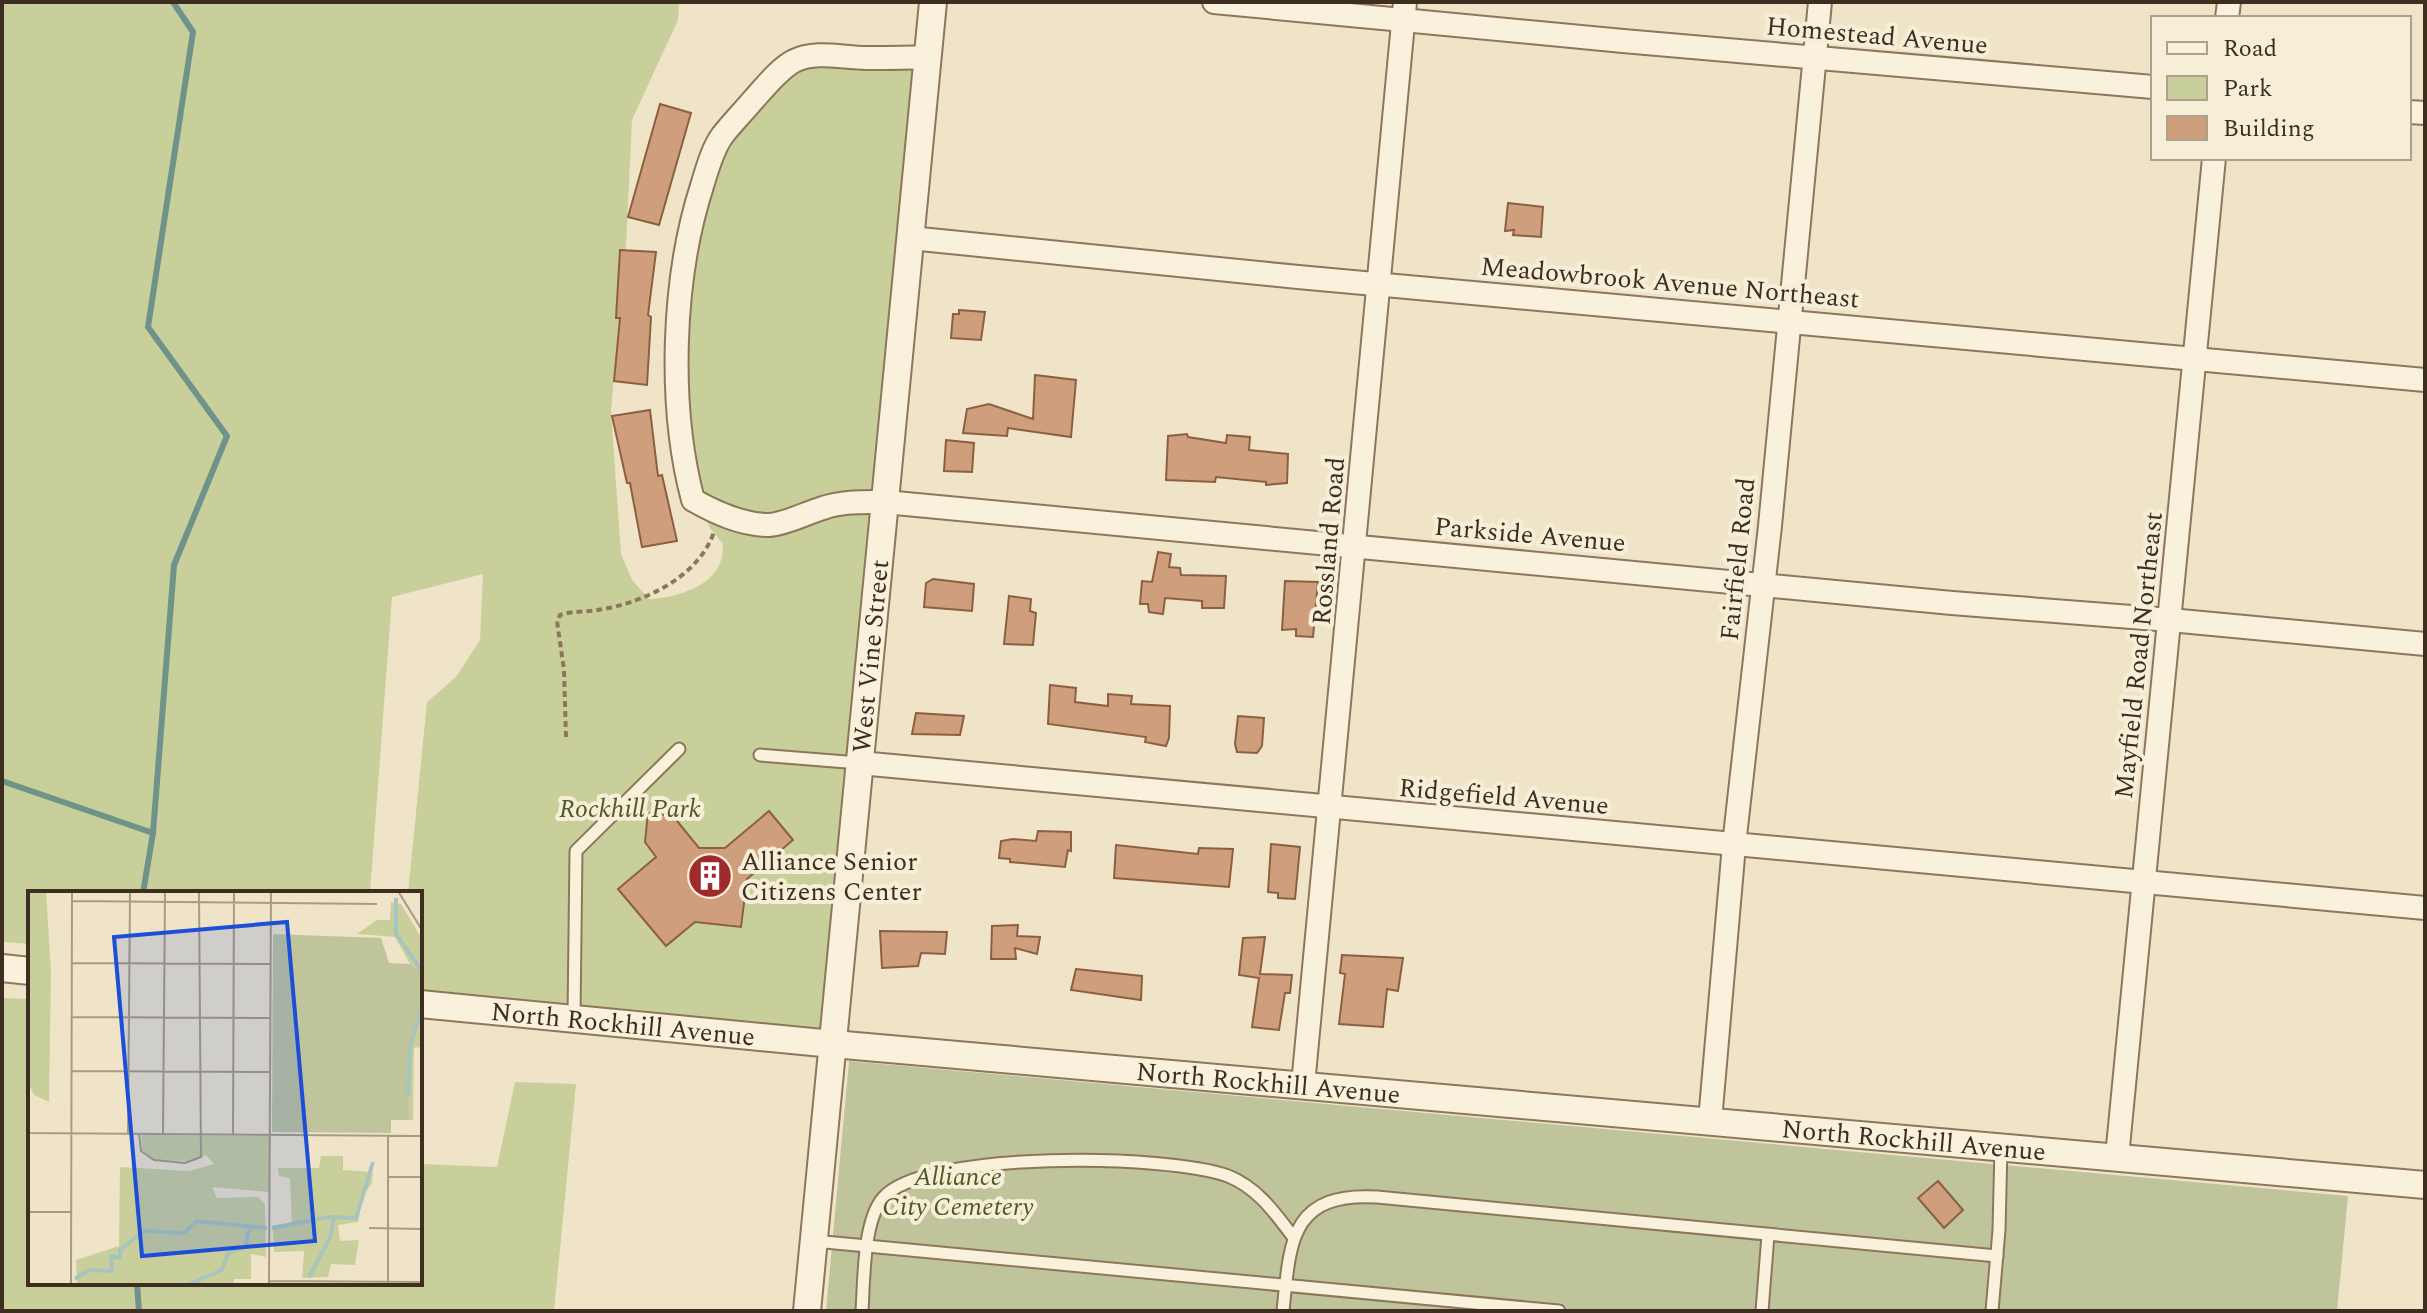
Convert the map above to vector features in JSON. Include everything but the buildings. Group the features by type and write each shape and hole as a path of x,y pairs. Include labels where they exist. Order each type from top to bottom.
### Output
{"street":[{"name":"West Vine Street","path":"807,1311 933,2"},
{"name":"Homestead Avenue","path":"1214,2 1404,11 1814,58 2151,87"},
{"name":"Fairfield Road","path":"1710,1121 1734,845 1820,2"},
{"name":"Rossland Road","path":"1303,1085 1381,284 1404,11"},
{"path":"720,514 693,500 682,452 677,385 685,250 710,163 722,137 756,96 792,62 821,55 927,57"},
{"name":"Mayfield Road Northeast","path":"2117,1157 2214,160"},
{"name":"Meadowbrook Avenue Northeast","path":"910,238 2425,380"},
{"name":"Parkside Avenue","path":"720,514 744,522 772,525 827,506 854,501 885,502 1952,603 2425,644"},
{"name":"Ridgefield Avenue","path":"860,763 2425,908"},
{"path":"2,968 28,971"},
{"name":"North Rockhill Avenue","path":"422,1004 833,1044 2425,1185"}],"lane":[{"path":"574,1019 576,851 679,749"},
{"path":"760,755 860,763"},
{"path":"1992,1311 2001,1147"},
{"path":"862,1311 871,1223 878,1204 903,1184 945,1173 1042,1160 1173,1165 1212,1171 1245,1184 1258,1194 1294,1238"},
{"path":"1283,1311 1294,1238 1318,1208 1345,1197 1362,1196 1997,1256"},
{"path":"1762,1311 1768,1235"},
{"path":"814,1241 1559,1311"}],"path":[{"path":"566,737 564,670 557,621 560,615 636,602 680,577 710,543 720,514"}],"green space":[{"name":"Rockhill Park","path":"2,2 679,2 678,20 632,120 626,246 611,411 621,554 632,580 649,599 680,594 700,585 715,572 722,554 723,544 710,528 698,500 681,400 692,260 717,160 772,91 805,66 915,69 822,1037 422,999 422,891 408,891 427,702 456,677 480,640 483,574 392,597 370,891 28,891 28,944 2,942"},
{"path":"2,998 28,999 28,1285 422,1285 422,1164 497,1167 515,1082 576,1084 554,1311 2,1311"},
{"name":"Alliance City Cemetery","path":"849,1061 2348,1196 2337,1311 826,1311"}],"waterway":[{"path":"143,891 153,833 174,565 227,436 148,327 193,32 173,2"},
{"path":"2,781 153,833"},
{"path":"137,1285 139,1311"}],"place":[{"name":"Alliance Senior Citizens Center","path":"710,876"}]}
